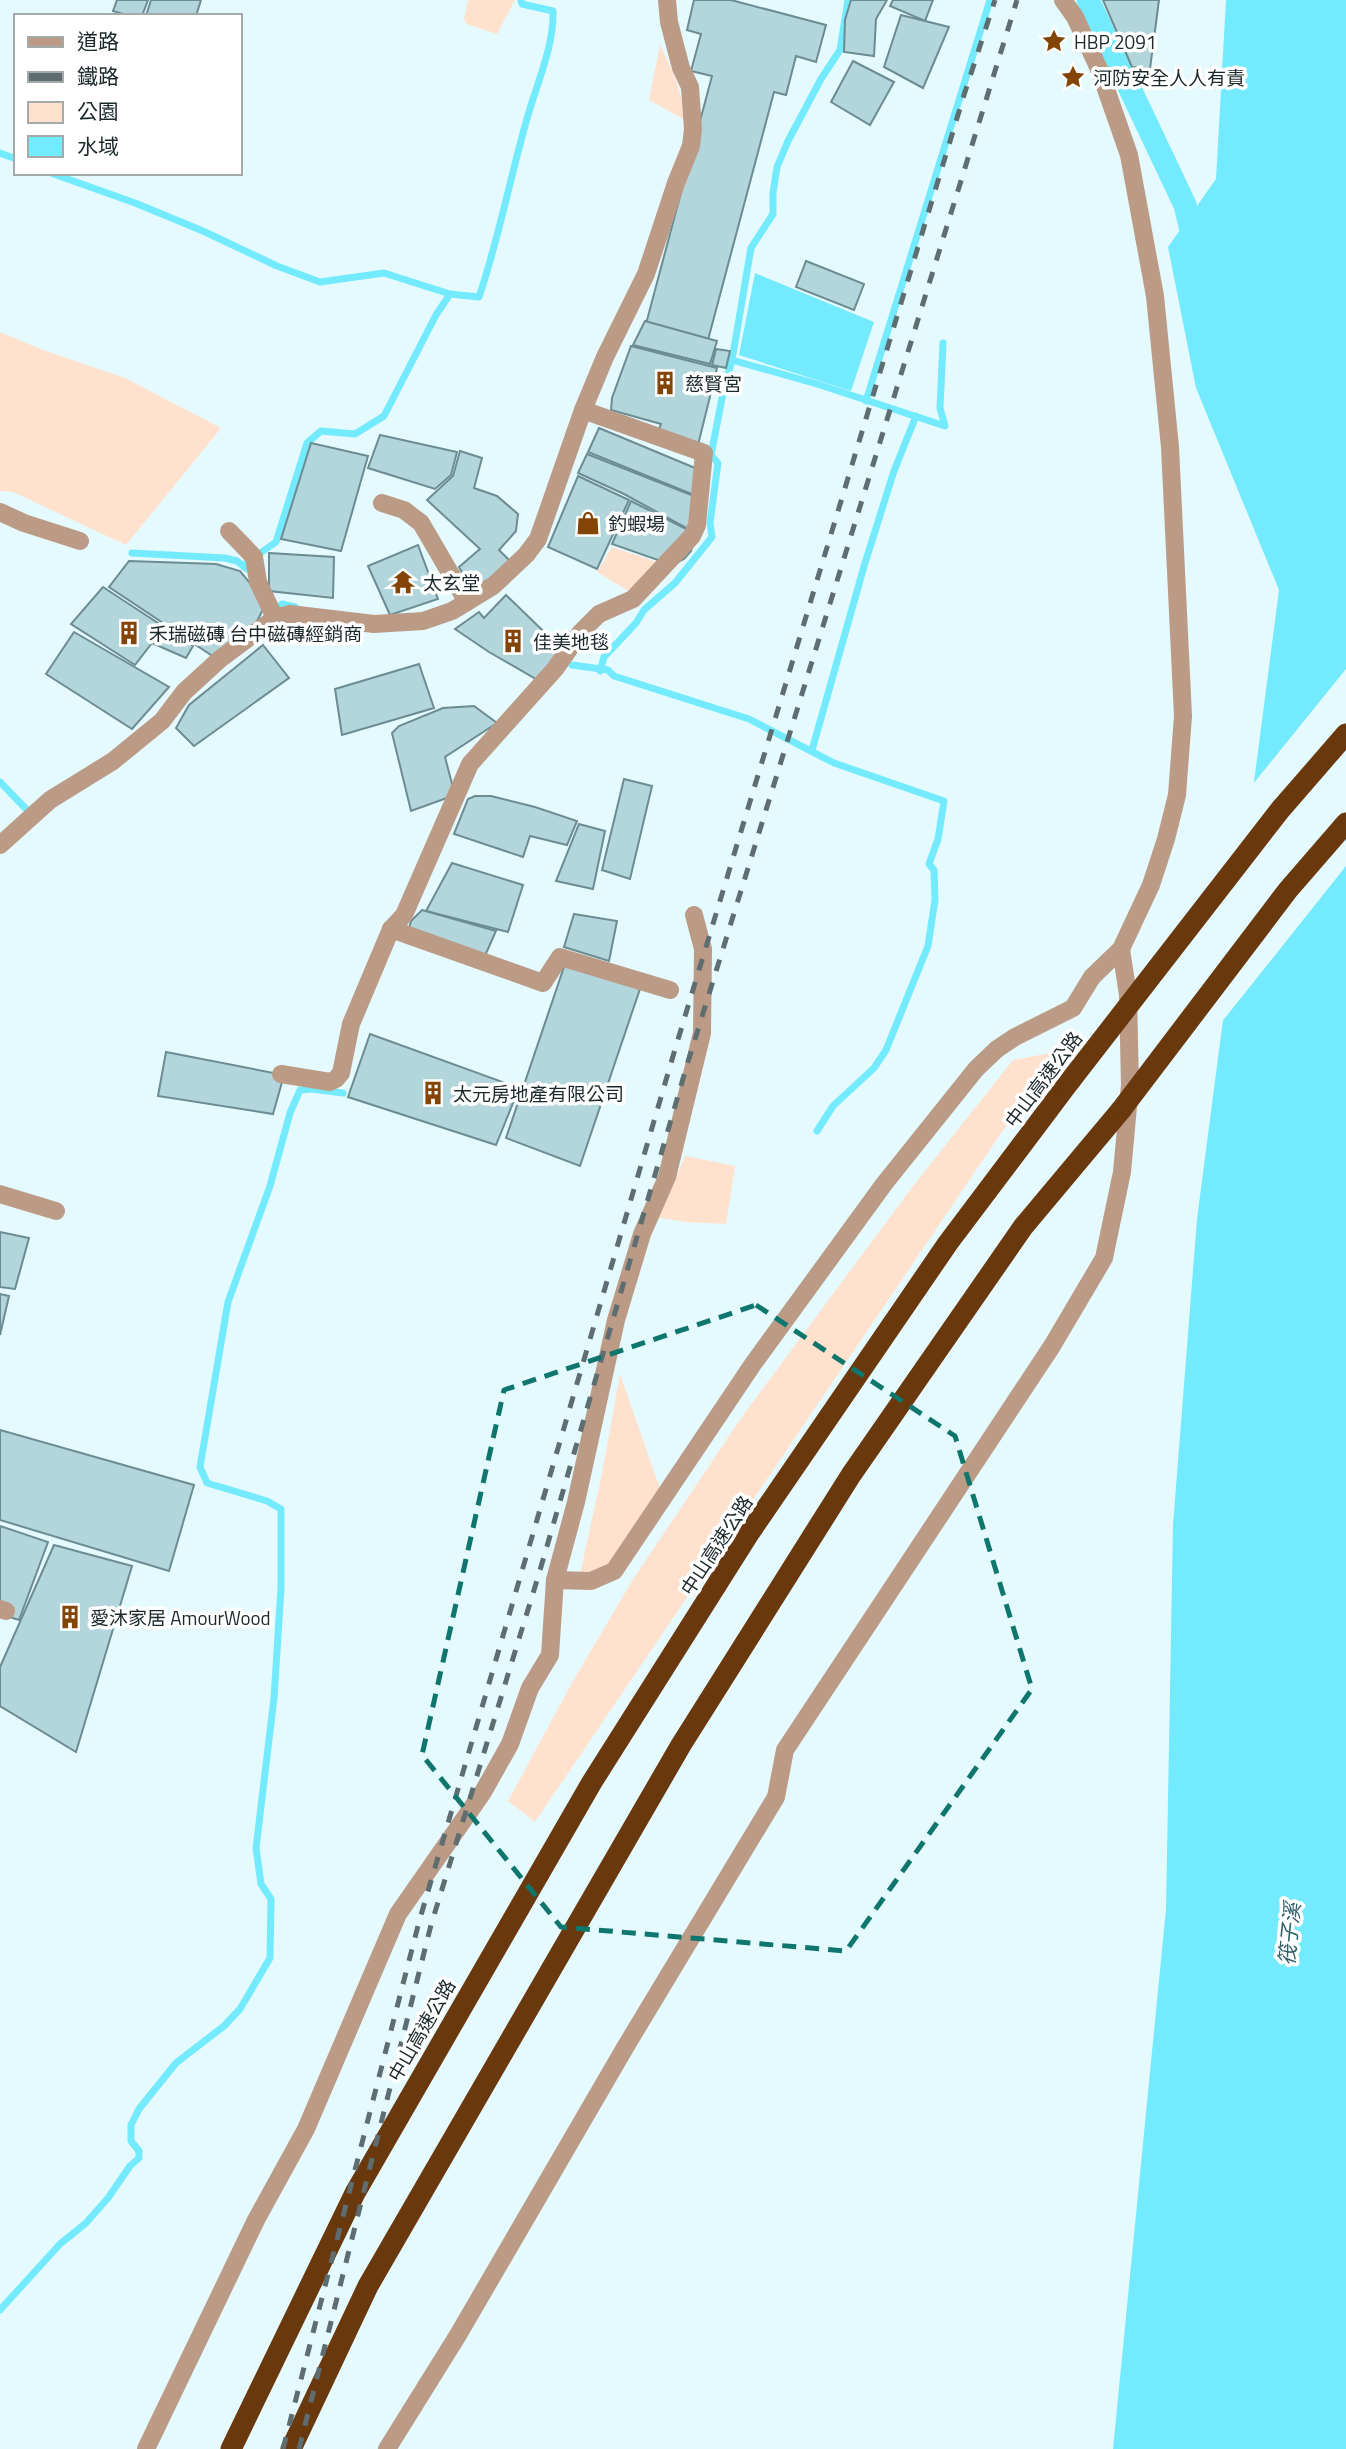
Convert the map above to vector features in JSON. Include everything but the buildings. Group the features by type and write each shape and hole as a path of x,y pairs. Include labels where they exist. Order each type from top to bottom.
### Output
{"highway":[{"name":"中山高速公路","path":"231,2449 355,2193 592,1782 750,1532 948,1243 1280,810 1346,734"},
{"path":"291,2449 368,2286 681,1745 866,1452 1023,1227 1121,1110 1288,890 1346,823"}],"street":[{"path":"0,845 50,800 113,761 162,721 192,684 220,659 275,618 290,614 374,624 423,621 452,611 493,586 526,555 538,539 605,356 646,274 691,146 693,129 690,87 681,68 669,22 667,0"},
{"path":"555,1580 591,1581 614,1571 753,1364 884,1184 976,1069 997,1049 1015,1037 1073,1008 1092,976 1121,948 1151,885 1166,839 1177,795 1183,716 1170,447 1155,296 1129,155 1099,69 1063,0"},
{"path":"281,1074 330,1082 341,1073 351,1024 391,929 404,915 470,764 555,669 581,632 599,614 633,599 684,547 697,525 704,453 583,410"},
{"path":"382,503 404,510 421,523 467,602"},
{"path":"0,512 24,523 80,541"},
{"path":"229,531 254,557 258,582 275,618"},
{"path":"146,2449 256,2220 306,2129 398,1914 484,1792 510,1744 530,1688 550,1655 555,1580 576,1502 616,1320 642,1234 667,1177 702,1033 703,949 694,915"},
{"path":"391,929 543,983 560,957 670,990"},
{"path":"387,2449 458,2335 626,2046 776,1797 785,1750 1052,1346 1104,1258 1122,1172 1130,1085 1129,995 1121,948"},
{"path":"0,1195 56,1212"}],"highlighted area":[{"path":"756,1305 955,1436 1032,1689 846,1951 561,1927 422,1755 504,1390"}],"green space":[{"path":"468,0 515,0 497,34 467,24 464,19"},
{"path":"660,45 679,91 685,120 649,100"},
{"path":"0,332 125,378 221,428 126,545 13,492 0,491"},
{"path":"612,547 672,567 640,598 597,572"},
{"path":"1056,1052 535,1822 508,1801 573,1681 632,1581 741,1418 913,1186 1013,1060"},
{"path":"685,1156 735,1166 726,1224 659,1218"},
{"path":"620,1374 666,1506 621,1566 580,1574 602,1474"}],"water":[{"name":"筏子溪","path":"1226,0 1346,0 1346,2449 1113,2449 1166,1909 1173,1525 1197,1219 1279,590 1196,388 1168,247 1216,179"},
{"path":"755,273 874,322 851,391 739,355"}],"pier":[{"path":"1346,669 1346,866 1217,1028 1249,789"}],"waterway":[{"path":"244,567 250,557 276,542 307,443 321,431 355,434 384,416 436,315 450,294 479,297 547,55 552,26 553,11 522,4 521,0"},
{"path":"848,0 840,50 821,79 777,167 773,214 751,248 732,360 817,384 945,426 940,408 943,343"},
{"path":"866,401 990,0"},
{"path":"1088,0 1185,205 1195,247"},
{"path":"0,153 14,158"},
{"path":"57,175 135,203 277,266 320,282 384,273 450,294"},
{"path":"600,671 604,657 636,623 644,610 675,583 712,537 710,523 718,463 711,455 732,360"},
{"path":"812,750 865,563 894,471 916,416"},
{"path":"132,553 225,558 237,561 247,569"},
{"path":"271,612 282,604 295,607"},
{"path":"572,665 608,670 614,676 749,719 834,763 944,801 938,839 929,864 934,870 935,900 928,946 886,1050 874,1068 833,1106 817,1131"},
{"path":"0,782 28,811"},
{"path":"0,2310 60,2244 86,2223 139,2158 139,2151 131,2141 131,2125 139,2109 176,2063 224,2026 240,2009 270,1958 271,1899 261,1884 256,1848 274,1698 281,1588 281,1509 267,1501 207,1483 200,1467 228,1302 270,1186 290,1113 300,1090 343,1093"}],"railway":[{"path":"283,2449 419,1922 676,1046 995,0"},
{"path":"299,2449 431,1925 538,1577 687,1065 1017,0"}],"place":[{"name":"HBP 2091","path":"1054,41"},
{"name":"河防安全人人有責","path":"1073,77"},
{"name":"慈賢宮","path":"665,383"},
{"name":"釣蝦場","path":"588,523"},
{"name":"太玄堂","path":"403,582"},
{"name":"禾瑞磁磚 台中磁磚經銷商","path":"129,633"},
{"name":"佳美地毯","path":"513,641"},
{"name":"太元房地產有限公司","path":"433,1093"},
{"name":"愛沐家居 AmourWood","path":"70,1617"}]}
